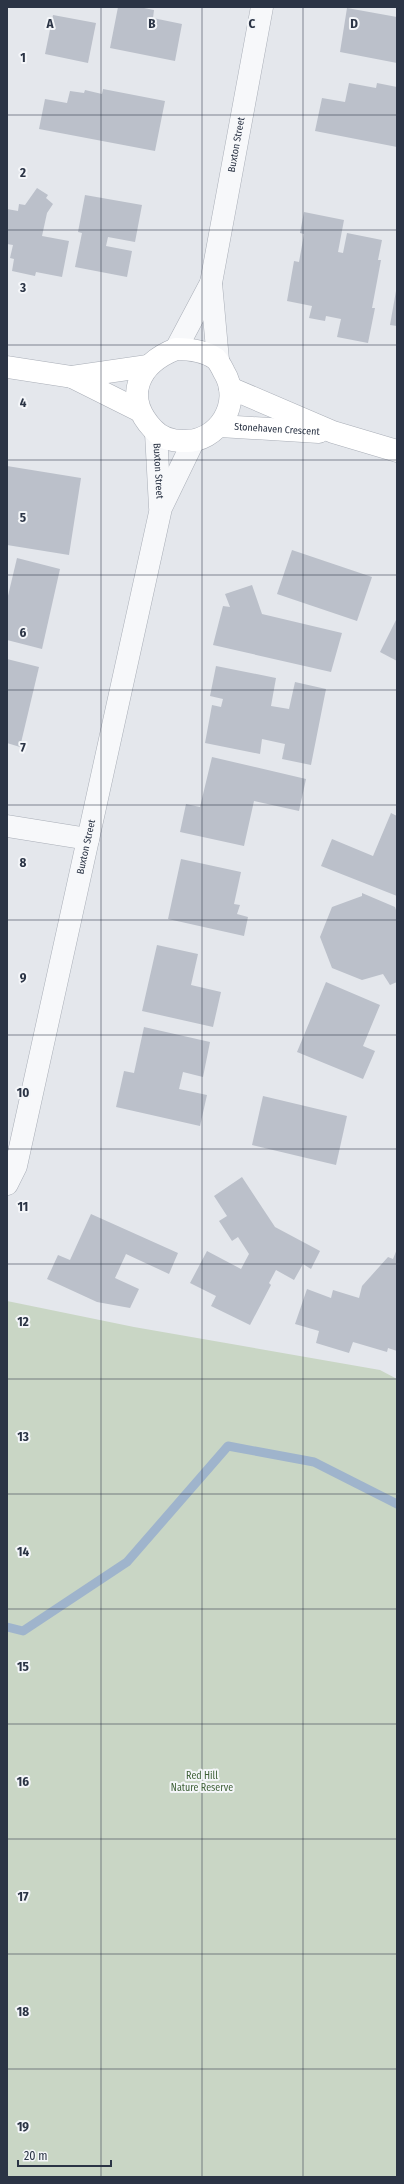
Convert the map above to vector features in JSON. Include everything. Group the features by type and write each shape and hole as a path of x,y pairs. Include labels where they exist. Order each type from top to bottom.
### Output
{"street":[{"name":"Buxton Street","path":"218,360 211,283 262,7"},
{"name":"Buxton Street","path":"176,349 211,283"},
{"path":"176,349 191,349 218,360 228,378 230,388 231,394 228,412 220,426 208,436 193,442 171,441 156,433 145,421 140,411 137,390 140,380 148,366 160,355 176,349"},
{"path":"7,367 72,377 148,366"},
{"path":"72,377 140,411"},
{"name":"Stonehaven Crescent","path":"230,388 332,432 397,451"},
{"name":"Stonehaven Crescent","path":"220,426 332,432"},
{"name":"Buxton Street","path":"156,433 161,508"},
{"name":"Buxton Street","path":"7,1184 16,1166 161,508 193,442"},
{"path":"7,826 88,839"}],"green space":[{"name":"Red Hill Nature Reserve","path":"7,1301 134,1327 380,1370 397,1379 397,2177 7,2177"}],"building":[{"path":"118,7 139,7 154,10 153,18 182,24 175,61 110,48"},
{"path":"347,8 397,17 397,63 340,52"},
{"path":"53,15 96,23 88,63 45,54"},
{"path":"349,83 376,88 377,83 397,87 397,147 315,131 322,98 345,102"},
{"path":"103,89 165,101 155,151 39,129 45,99 67,103 70,91 84,93 85,90 102,94"},
{"path":"37,188 48,195 46,198 53,204 47,213 42,236 69,241 62,277 36,272 35,276 12,271 14,259 10,258 13,245 7,244 7,209 18,211 19,204 25,205"},
{"path":"85,195 142,205 135,242 108,237 106,246 132,251 127,277 75,267 82,233 78,232"},
{"path":"304,212 344,220 338,252 343,253 347,233 382,240 378,260 381,260 372,308 375,308 368,343 337,337 341,319 326,316 325,321 309,318 312,306 287,301 294,261 299,262 304,234 300,233"},
{"path":"397,291 397,326 390,325"},
{"path":"7,466 81,478 69,555 7,545"},
{"path":"292,550 372,577 357,621 277,594"},
{"path":"17,558 60,569 42,649 7,640 7,600"},
{"path":"252,585 262,614 342,633 331,672 213,645 223,606 230,607 225,594"},
{"path":"397,618 397,661 380,652"},
{"path":"7,659 39,667 20,747 7,743"},
{"path":"216,666 276,678 271,706 289,709 295,682 326,689 311,765 282,759 285,744 262,739 260,754 205,743 212,705 221,707 223,699 210,696"},
{"path":"212,757 306,779 299,811 254,801 244,846 180,832 186,804 200,807"},
{"path":"391,813 397,816 397,896 321,866 332,839 373,856"},
{"path":"181,859 241,872 234,904 240,905 237,914 248,917 244,936 168,919"},
{"path":"362,893 395,907 397,913 397,982 390,985 383,974 362,980 332,968 320,937 332,907 362,896"},
{"path":"157,945 198,954 191,985 221,992 213,1027 142,1011"},
{"path":"326,982 380,1005 363,1046 375,1051 363,1079 297,1052"},
{"path":"144,1027 210,1042 203,1077 183,1072 179,1089 207,1095 200,1126 116,1107 124,1071 134,1073"},
{"path":"263,1096 347,1116 336,1165 252,1145"},
{"path":"242,1177 275,1227 320,1251 311,1269 303,1264 294,1280 276,1270 269,1283 271,1285 250,1325 211,1306 216,1296 190,1283 207,1251 241,1269 249,1254 238,1237 232,1241 219,1221 227,1216 214,1196"},
{"path":"91,1214 178,1253 169,1274 126,1254 115,1278 139,1289 130,1308 97,1302 47,1279 58,1255 70,1260"},
{"path":"397,1249 397,1351 388,1348 387,1352 353,1342 349,1353 316,1343 319,1331 295,1324 307,1289 331,1298 333,1290 359,1298 362,1286 388,1257 393,1259"}],"waterway":[{"path":"7,1627 23,1631 127,1562 228,1446 314,1462 397,1504"}]}
